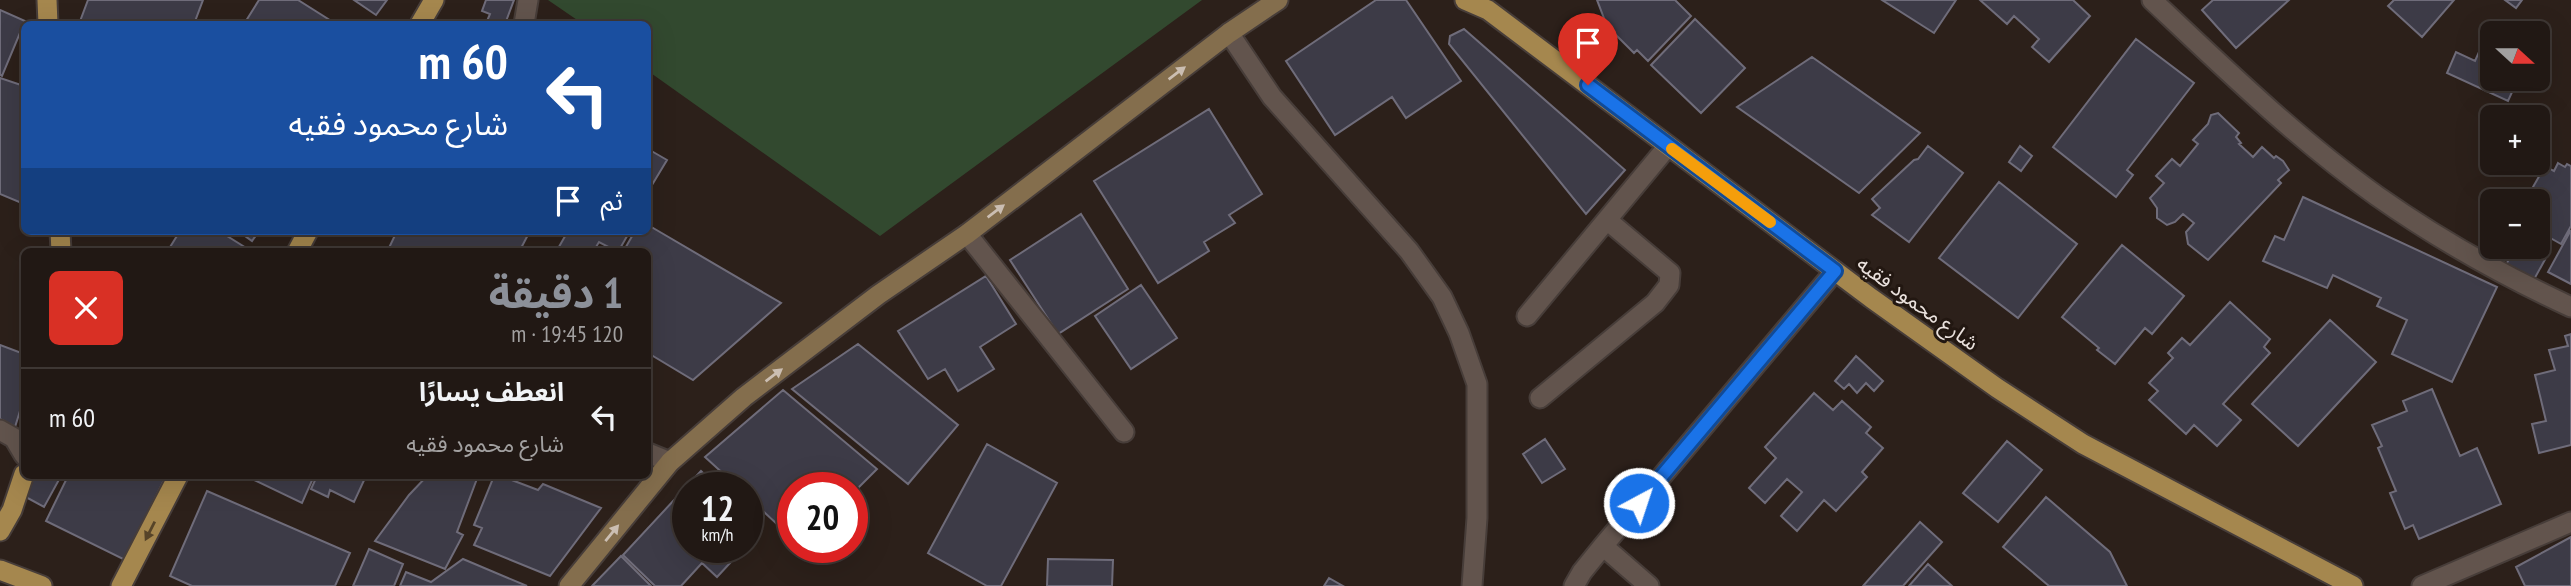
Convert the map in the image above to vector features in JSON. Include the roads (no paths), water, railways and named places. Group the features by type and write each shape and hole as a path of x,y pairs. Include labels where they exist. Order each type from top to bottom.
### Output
{"main road":[{"path":"47,0 48,21"},
{"path":"423,21 434,0"},
{"path":"569,586 670,462 744,397 878,295 967,234 1229,33 1278,0"},
{"name":"شارع محمود فقيه","path":"1465,0 1485,5 1835,271 1997,388 2084,443 2353,586"},
{"path":"0,531 12,510 22,479"},
{"path":"121,586 176,479"},
{"path":"0,570 42,586"}],"street":[{"path":"524,21 528,0"},
{"path":"2152,0 2259,100 2377,196 2514,281 2571,307"},
{"path":"1229,33 1272,97 1409,251 1442,297 1459,333 1477,384 1477,518 1472,586"},
{"path":"1527,316 1668,146"},
{"path":"1540,398 1656,303 1669,285 1670,273 1608,219"},
{"path":"967,234 1124,432"},
{"path":"1574,586 1603,546 1835,271"},
{"path":"0,430 14,438 21,450"},
{"path":"651,454 670,462"},
{"path":"2421,586 2571,522"},
{"path":"1603,546 1648,586"}]}
